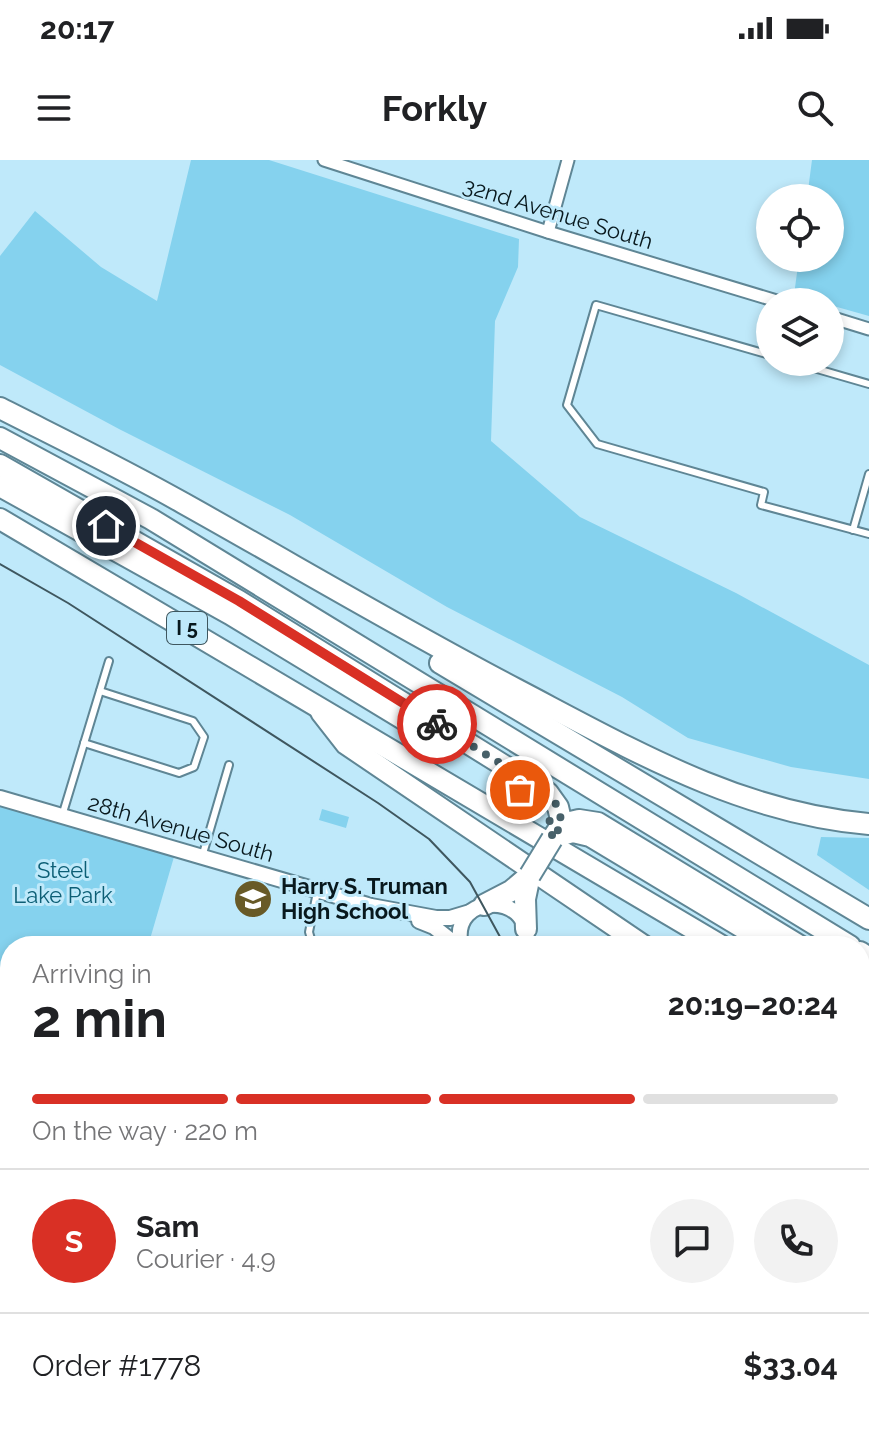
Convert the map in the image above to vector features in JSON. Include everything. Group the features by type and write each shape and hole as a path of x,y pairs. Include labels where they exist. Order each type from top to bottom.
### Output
{"highway":[{"path":"0,408 181,502 456,657 644,756 703,783 798,814 869,824"},
{"path":"0,438 151,519 834,936"},
{"path":"0,465 239,601 504,773 538,802 557,832 581,833 632,853 782,936"},
{"path":"0,486 230,614 504,773"},
{"name":"I 5","path":"0,519 705,936"},
{"path":"318,581 449,669 869,919"},
{"path":"314,703 346,744 629,936"},
{"path":"525,936 518,895 557,832"},
{"path":"632,853 758,936"},
{"path":"477,908 518,895"}],"street":[{"name":"32nd Avenue South","path":"324,160 756,295"},
{"path":"548,232 568,160"},
{"path":"844,321 869,329"},
{"name":"28th Avenue South","path":"0,798 317,892 396,912 450,918 477,908"},
{"path":"460,936 460,930 477,908 505,906 515,911 524,936"},
{"name":"28th Avenue South","path":"396,912 434,927 446,936"}],"lane":[{"path":"756,351 596,305 567,405 597,444 764,492 761,505 869,534"},
{"path":"841,376 869,384"},
{"path":"853,530 869,474"},
{"path":"62,816 109,661"},
{"path":"84,743 179,773 194,767 204,737 193,721 100,691"},
{"path":"202,857 229,765"},
{"path":"310,936 317,892"}],"green space":[{"path":"191,160 269,160 519,239 518,267 495,321 491,441 580,517 736,593 869,665 869,779 791,767 688,738 622,697 447,607 290,515 0,365 0,256 35,211 101,267 157,301"},
{"path":"812,160 869,160 869,316 844,309 844,288 795,288 797,272 844,272 844,184 809,184"},
{"name":"Steel Lake Park","path":"0,798 176,850 151,936 0,936"},
{"path":"322,809 349,817 346,828 319,820"},
{"path":"821,837 869,838 869,890 817,855"}],"tram line":[{"path":"0,564 68,603 429,839 470,882 500,936"}],"way so far":[{"path":"437,724 548,793 558,807 562,824 552,839 550,820 545,811 520,790"}],"place":[{"name":"Harry S. Truman High School","path":"253,899"}],"route":[{"path":"106,526 239,601 437,724"}]}
